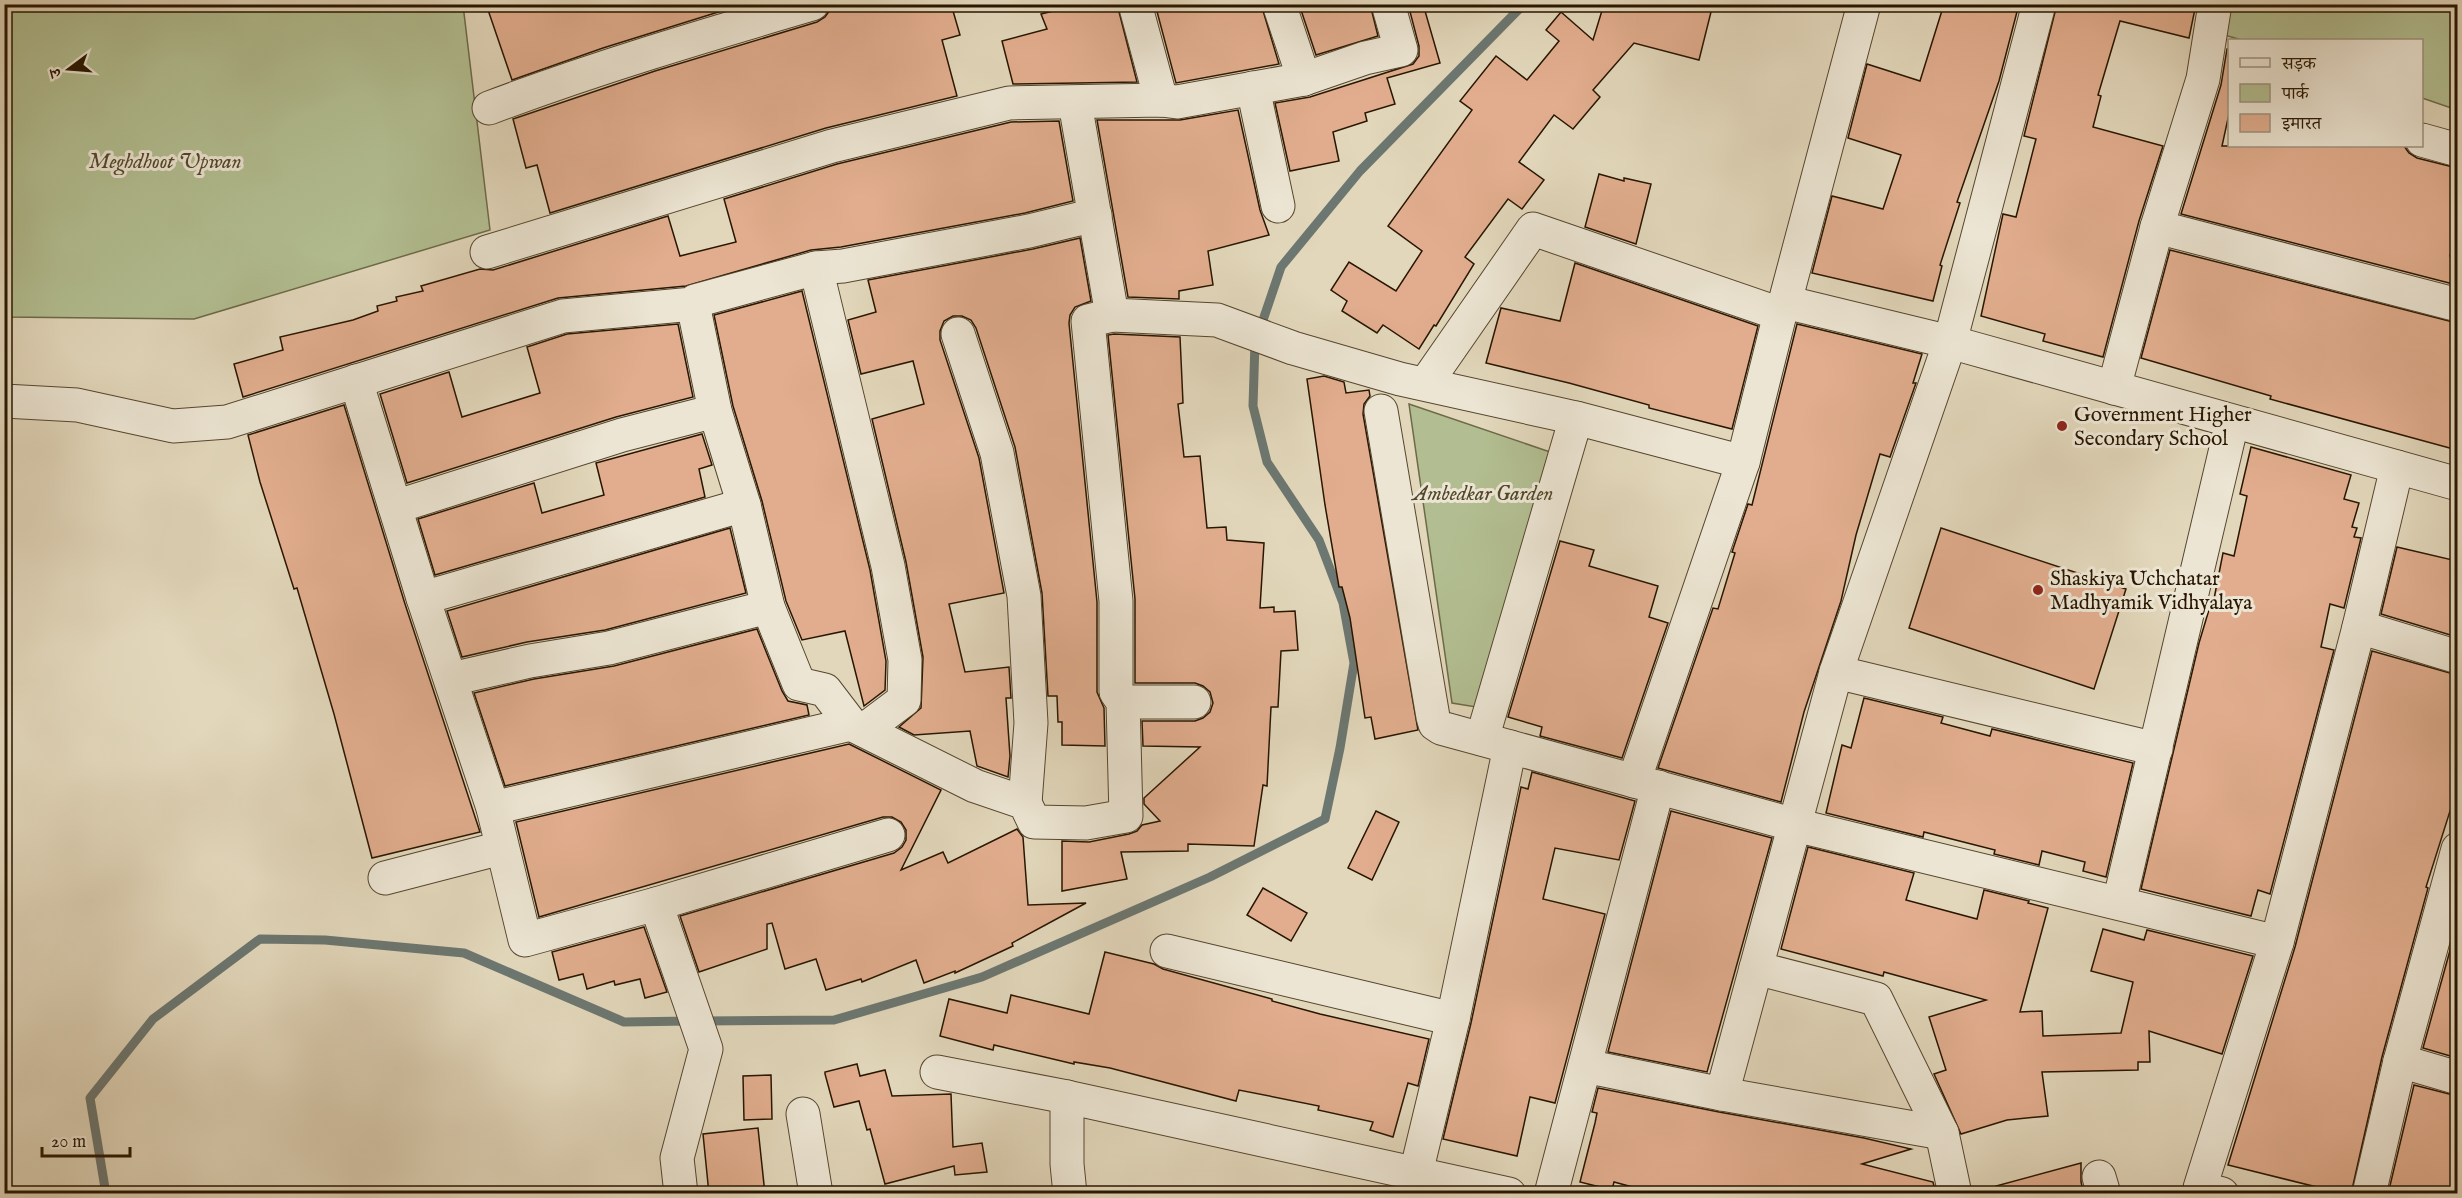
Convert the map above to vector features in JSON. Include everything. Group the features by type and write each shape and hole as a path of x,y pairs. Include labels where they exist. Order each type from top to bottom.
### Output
{"street":[{"path":"489,108 665,47 812,4"},
{"path":"1135,4 1161,100"},
{"path":"1279,4 1304,79"},
{"path":"487,252 832,146 1009,103 1161,100 1177,102 1304,79 1365,58 1401,50 1388,4"},
{"path":"1551,1194 1585,1066 1646,784 1743,462 1864,4"},
{"path":"1722,1095 1836,672 1950,342 2039,4"},
{"path":"2114,388 2157,227 2216,83 2216,4"},
{"path":"1253,88 1278,206"},
{"path":"1075,103 1112,315"},
{"path":"2423,141 2457,150"},
{"path":"4,401 76,405 172,426 227,422 562,316 693,304 695,301 816,268 867,262 1029,231 1095,215"},
{"path":"2157,227 2457,305"},
{"path":"1426,383 1533,229 1783,308 1950,342 2232,423 2457,484"},
{"path":"493,808 857,727 904,700 906,660 888,566 816,268"},
{"path":"693,304 715,411 744,505 768,607 799,684 825,690 857,727 975,786 1024,803"},
{"path":"958,333 997,453 1024,596 1031,723 1024,803 1034,822 1086,823 1126,816 1123,702 1116,692 1116,601 1088,321 1112,315 1217,320 1293,348 1400,379 1576,418 1743,462"},
{"path":"356,381 423,598 493,808 525,940 656,904 888,835"},
{"path":"395,507 622,435 715,411"},
{"path":"1381,411 1433,717 1435,724 1441,728 1795,825 2277,942"},
{"path":"1415,1184 1453,1019 1496,743 1576,418"},
{"path":"2119,903 2232,423"},
{"path":"2222,1194 2200,1188 2277,942 2359,627 2397,467"},
{"path":"423,598 744,505"},
{"path":"451,679 530,661 609,648 768,607"},
{"path":"2359,627 2457,657"},
{"path":"1836,672 2156,749"},
{"path":"1123,702 1194,702"},
{"path":"385,878 501,848"},
{"path":"2369,1194 2400,1061 2449,919 2457,849"},
{"path":"656,904 706,1049 676,1158 681,1194"},
{"path":"1167,951 1453,1019"},
{"path":"1756,968 1876,999 1942,1133 1955,1194"},
{"path":"2400,1061 2457,1078"},
{"path":"1585,1066 1722,1095 1942,1133"},
{"path":"937,1072 1067,1097 1415,1184 1509,1194"},
{"path":"1067,1097 1067,1164 1070,1194"},
{"path":"803,1114 816,1194"}],"green space":[{"name":"Meghdhoot Upwan","path":"5,5 463,5 490,230 194,319 5,317"},
{"path":"2226,5 2457,5 2457,110 2423,98 2423,39 2238,39 2217,33"},
{"name":"Ambedkar Garden","path":"1409,404 1559,455 1476,707 1452,703"}],"building":[{"path":"486,4 744,4 603,48 512,80"},
{"path":"860,4 951,4 960,35 942,40 957,96 826,128 550,213 537,165 526,168 513,119 655,71 817,22 830,10 836,8 837,11"},
{"path":"1082,4 1117,4 1137,82 1013,84 1002,41 1047,29 1041,14"},
{"path":"1155,4 1261,4 1279,64 1176,83"},
{"path":"1299,4 1370,4 1378,36 1316,55"},
{"path":"1408,4 1423,4 1440,63 1387,78 1395,104 1365,113 1367,121 1333,132 1339,161 1290,171 1275,103 1310,97 1413,64 1419,56 1419,46"},
{"path":"1604,4 1713,4 1699,60 1634,43 1593,90 1600,97 1573,129 1554,115 1519,162 1544,180 1522,209 1508,199 1465,257 1474,264 1419,349 1383,325 1377,333 1342,311 1347,301 1331,290 1349,262 1396,291 1422,251 1388,226 1472,110 1460,101 1496,56 1527,80 1559,41 1546,30 1561,12 1593,40"},
{"path":"1944,4 2019,4 1999,81 1957,202 1960,203 1940,265 1942,266 1933,301 1812,273 1832,196 1883,209 1901,155 1848,138 1867,64 1920,81"},
{"path":"2057,4 2196,4 2189,38 2120,21 2098,95 2101,96 2093,127 2163,146 2139,221 2103,357 2043,341 2045,334 1981,316 2003,214 2016,217 2036,139 2024,136"},
{"path":"2228,49 2228,119 2222,146 2405,147 2417,158 2457,168 2457,196 2451,221 2457,222 2457,231 2450,256 2457,257 2457,285 2181,214 2221,85"},
{"path":"1238,110 1260,210 1269,235 1208,251 1213,285 1179,291 1179,299 1128,297 1097,120 1180,120"},
{"path":"1059,121 1073,201 1025,213 841,247 811,250 686,286 558,298 243,397 234,364 283,350 280,337 353,320 378,311 377,306 397,301 396,297 423,291 421,286 480,269 493,270 668,216 680,256 736,242 724,199 837,164 1011,122"},
{"path":"1599,174 1624,181 1624,178 1651,184 1636,244 1585,227"},
{"path":"1080,238 1091,301 1075,307 1070,315 1069,323 1097,602 1097,692 1104,708 1105,746 1062,745 1062,722 1058,722 1057,696 1048,696 1042,593 1015,447 976,328 971,320 962,316 953,316 944,321 940,331 940,340 979,458 1004,593 949,604 965,672 1009,667 1011,698 1006,698 1010,756 1008,777 977,766 970,731 914,735 899,727 921,708 923,657 906,562 872,419 924,404 913,361 861,374 848,320 876,312 868,280"},
{"path":"2170,250 2457,323 2457,450 2270,399 2271,396 2141,358"},
{"path":"1575,263 1758,326 1732,429 1649,408 1649,405 1569,383 1486,363 1501,308 1560,321"},
{"path":"802,291 870,570 886,661 885,690 864,706 845,631 802,640 786,601 762,501 733,406 714,315"},
{"path":"678,324 693,397 616,417 407,483 380,394 449,372 462,417 540,393 527,347 567,334"},
{"path":"1797,324 1922,354 1913,383 1916,383 1890,457 1880,454 1856,535 1841,601 1804,712 1781,802 1658,768 1713,608 1718,609 1735,553 1732,552 1748,504 1752,505"},
{"path":"1108,335 1180,337 1183,403 1178,404 1184,457 1200,456 1207,528 1226,527 1227,540 1264,543 1260,608 1274,607 1274,612 1295,611 1298,650 1281,651 1278,707 1271,707 1267,786 1263,785 1254,846 1188,844 1188,851 1121,852 1127,879 1062,891 1062,841 1089,842 1129,834 1137,831 1142,825 1160,821 1144,804 1144,798 1200,747 1143,746 1142,721 1195,721 1210,712 1213,703 1210,692 1195,683 1135,683 1135,599"},
{"path":"1324,376 1344,382 1346,393 1369,390 1370,396 1364,404 1363,414 1418,730 1375,739 1371,717 1365,718 1350,618 1342,587 1339,587 1307,379"},
{"path":"344,405 405,604 480,832 372,858 334,714 297,588 294,589 260,482 248,435"},
{"path":"702,434 712,465 699,469 705,497 435,575 418,519 534,483 542,513 604,495 596,463"},
{"path":"2251,447 2351,475 2344,499 2359,503 2352,527 2357,528 2354,537 2361,538 2344,608 2330,604 2321,647 2334,650 2270,894 2258,890 2251,916 2141,889 2199,643 2211,603 2213,604 2223,553 2234,556 2247,496 2240,494"},
{"path":"730,528 746,593 605,630 527,642 462,657 447,611"},
{"path":"1941,528 2126,589 2094,689 1909,628"},
{"path":"1560,541 1594,550 1589,566 1658,586 1649,617 1668,623 1622,758 1540,736 1542,727 1508,717"},
{"path":"2397,547 2457,561 2457,637 2381,614"},
{"path":"757,629 788,701 807,705 809,715 505,786 474,693 534,679 614,666"},
{"path":"2372,651 2457,675 2457,789 2426,887 2428,888 2382,1057 2351,1194 2345,1194 2228,1165 2295,947"},
{"path":"1864,698 1943,717 1941,723 1990,736 1992,729 2133,763 2106,877 2083,871 2085,862 2042,851 2039,865 1994,854 1995,850 1924,832 1923,837 1826,813 1842,745 1851,748"},
{"path":"849,744 941,790 901,870 943,852 948,863 1017,829 1023,837 1028,905 1086,903 1012,943 1013,946 955,973 955,971 924,983 916,960 862,982 861,979 826,990 816,959 785,969 772,923 767,924 767,949 699,972 680,916 894,853 902,847 906,840 906,830 901,822 892,817 883,817 539,917 516,822"},
{"path":"1532,772 1635,801 1619,860 1555,848 1543,899 1605,914 1555,1103 1530,1097 1517,1156 1443,1139 1471,1023 1521,787 1528,789"},
{"path":"1376,811 1399,822 1372,880 1348,868"},
{"path":"1671,811 1772,838 1707,1072 1608,1052"},
{"path":"1808,847 1914,873 1906,900 1977,919 1984,890 2048,908 2020,1012 2042,1011 2043,1036 2121,1033 2133,982 2091,971 2103,929 2144,940 2147,930 2253,956 2222,1054 2149,1031 2150,1062 2138,1062 2138,1070 2042,1072 2048,1116 2007,1120 1961,1134 1934,1074 1946,1070 1929,1017 1986,1000 1884,972 1883,976 1781,949"},
{"path":"1263,888 1307,913 1291,941 1247,915"},
{"path":"644,927 667,992 645,998 640,979 615,985 614,981 587,989 583,974 559,980 552,952"},
{"path":"2454,936 2457,937 2457,1058 2423,1048"},
{"path":"1105,952 1154,964 1163,969 1320,1014 1429,1039 1418,1086 1408,1083 1393,1137 1370,1130 1373,1122 1318,1110 1319,1106 1239,1090 1236,1101 1110,1068 1074,1062 1074,1064 994,1045 993,1050 940,1036 949,999 1007,1013 1011,995 1089,1014"},
{"path":"857,1064 860,1076 885,1070 892,1096 951,1094 953,1147 982,1143 987,1172 955,1175 954,1166 885,1184 870,1129 867,1130 859,1101 834,1107 825,1074 825,1072"},
{"path":"771,1075 772,1119 744,1120 743,1076"},
{"path":"2414,1085 2457,1096 2457,1194 2388,1194"},
{"path":"1598,1088 1864,1138 1911,1149 1862,1164 1933,1182 1936,1194 1658,1194 1614,1182 1612,1190 1580,1182 1597,1113 1592,1112"},
{"path":"758,1128 765,1194 709,1194 703,1134"},
{"path":"2081,1163 2081,1182 2084,1194 1997,1194 1996,1186"}],"waterway":[{"path":"1260,329 1281,267 1360,171 1524,4"},
{"path":"704,1021 834,1020 982,977 1210,877 1325,819 1354,663 1343,603 1319,540 1267,462 1253,406 1255,342"},
{"path":"106,1194 90,1098 153,1019 260,939 325,940 464,953 624,1022 690,1021"}],"place":[{"name":"Government Higher Secondary School","path":"2062,426"},
{"name":"Shaskiya Uchchatar Madhyamik Vidhyalaya","path":"2038,590"}]}
